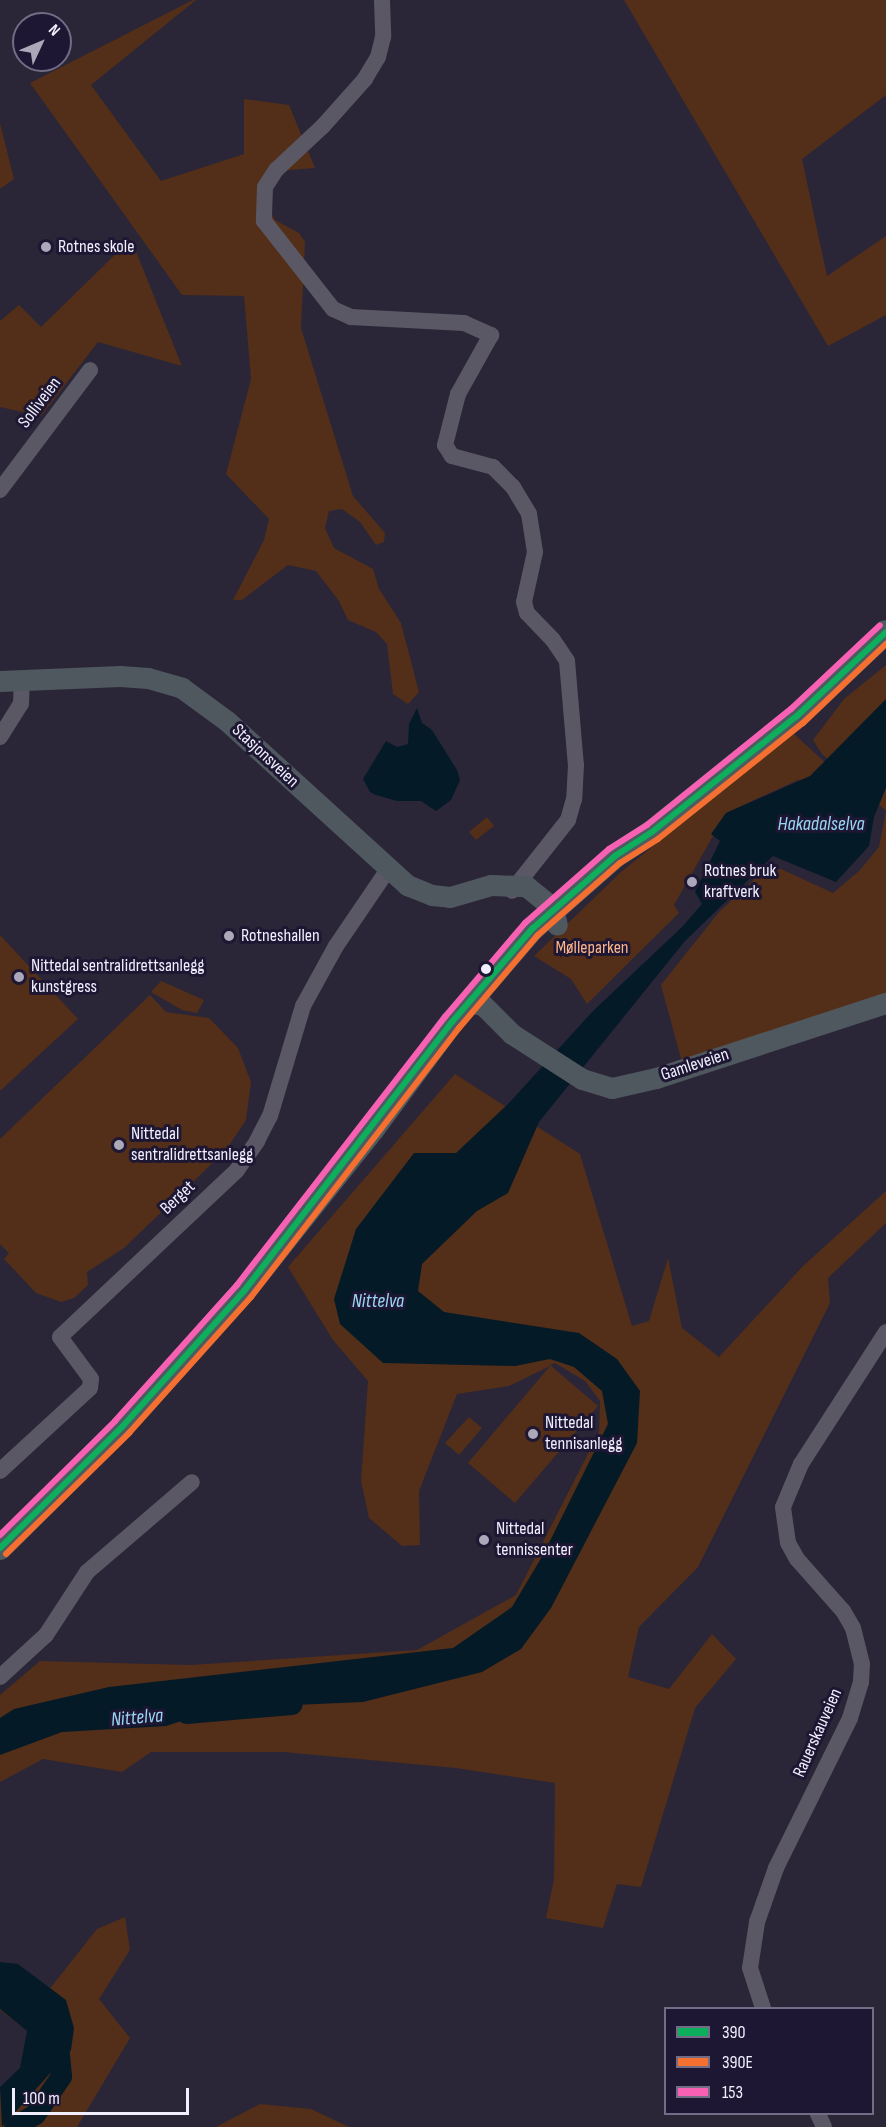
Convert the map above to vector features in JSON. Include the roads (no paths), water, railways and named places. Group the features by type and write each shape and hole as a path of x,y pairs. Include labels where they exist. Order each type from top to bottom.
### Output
{"highway":[{"path":"0,1548 109,1440 217,1322 388,1110 411,1090 551,917 796,716 886,632"}],"main road":[{"name":"Stasjonsveien","path":"0,681 120,676 148,678 182,688 227,721 387,871 416,890 441,897 511,886"},
{"path":"511,886 534,890 551,917"},
{"name":"Gamleveien","path":"476,1007 495,1029 512,1034 597,1086 612,1088 656,1078 886,1003"}],"street":[{"path":"382,0 383,37 378,57 365,79 323,126 276,170 265,187 264,221 333,309 351,317 464,323 491,335 458,394 445,445 452,456 493,467 513,488 529,514 535,552 524,602 531,619 554,640 567,661 576,765 574,799 568,820 511,886"},
{"name":"Solliveien","path":"0,490 90,370"},
{"path":"0,737 21,704 22,680"},
{"name":"Berget","path":"0,1471 90,1388 90,1379 60,1336 237,1170 257,1142 270,1116 303,1006 336,946 387,871"},
{"name":"Rauerskauveien","path":"763,2007 750,1968 757,1922 777,1868 850,1718 862,1673 853,1628 797,1559 783,1526 783,1507 801,1464 886,1332"},
{"path":"0,1677 46,1635 87,1572 192,1482"}],"water":[{"name":"Nittelva","path":"886,699 886,788 874,817 869,846 836,882 773,856 685,941 539,1122 508,1193 477,1211 422,1264 418,1291 444,1312 579,1333 617,1359 640,1391 637,1443 551,1608 521,1649 482,1672 363,1702 222,1708 166,1726 62,1732 0,1755 0,1718 14,1709 109,1687 453,1648 512,1607 543,1555 608,1424 602,1391 574,1367 550,1359 515,1366 383,1363 340,1324 334,1299 356,1229 414,1153 456,1153 509,1103 593,1011 682,927 702,904 695,892 720,841 711,834 726,813 810,776"},
{"path":"417,708 422,723 432,730 457,770 460,780 451,800 436,811 421,801 397,801 376,795 370,792 363,779 386,741 397,747 408,744 409,724"},
{"path":"0,1962 18,1964 66,2000 74,2028 71,2050 2,2127 0,2087 20,2068 27,2031 0,2009"}],"waterway":[{"name":"Nittelva","path":"186,1713 292,1704"},
{"name":"Nittelva","path":"14,2127 35,2114 61,2076 57,2034"}],"place":[{"name":"Rotnes skole","path":"46,247"},
{"name":"Rotnes bruk kraftverk","path":"692,882"},
{"name":"Rotneshallen","path":"229,936"},
{"name":"Nittedal sentralidrettsanlegg kunstgress","path":"19,977"},
{"name":"Nittedal sentralidrettsanlegg","path":"119,1145"},
{"name":"Nittedal tennisanlegg","path":"533,1434"},
{"name":"Nittedal tennissenter","path":"484,1540"}],"water label":[{"name":"Hakadalselva","path":"821,824"}],"park label":[{"name":"Mølleparken","path":"592,948"}]}
